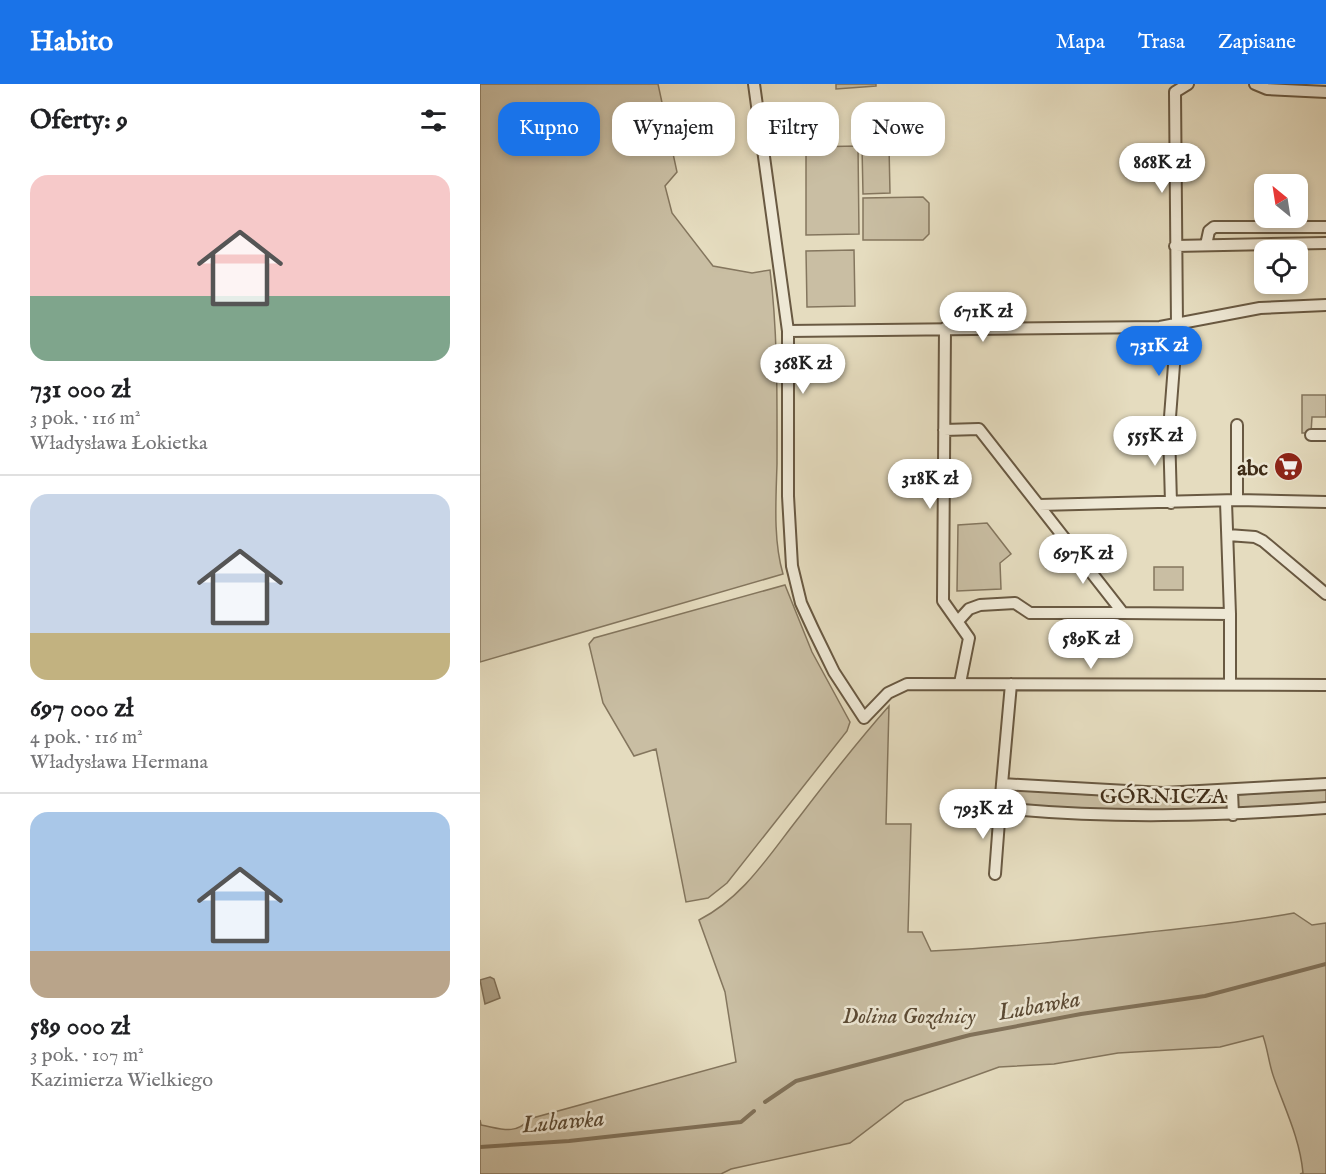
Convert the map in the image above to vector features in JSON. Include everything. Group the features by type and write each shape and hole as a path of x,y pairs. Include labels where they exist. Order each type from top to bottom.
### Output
{"street":[{"path":"754,84 788,331 788,496 792,566 801,603 813,629 853,703 864,718 897,687 907,684 1326,685"},
{"path":"1171,503 1169,430 1177,326 1175,92 1188,84"},
{"path":"1254,84 1267,89 1326,92"},
{"path":"1206,245 1209,231 1214,227 1326,227"},
{"path":"1175,246 1326,243"},
{"path":"788,331 1177,326 1260,308 1326,305"},
{"path":"945,328 943,601 959,620 969,638 960,683"},
{"path":"1230,684 1228,535 1237,425"},
{"path":"944,430 979,429 1123,613"},
{"path":"1311,435 1326,435"},
{"path":"1039,505 1232,501 1326,502"},
{"path":"1228,535 1255,537 1263,541 1326,594"},
{"path":"959,620 969,609 980,605 1015,603 1030,613 1230,614"},
{"path":"995,874 1011,684"},
{"name":"GÓRNICZA","path":"1002,784 1163,793 1232,791 1326,784"},
{"path":"1232,791 1233,815"},
{"name":"GÓRNICZA","path":"1000,808 1131,815 1233,815 1326,808"}],"green space":[{"path":"480,84 658,84 662,102 612,102 612,156 674,156 677,172 665,186 672,213 713,266 752,273 770,270 776,367 776,533 783,574 480,662"},
{"path":"836,84 876,84 876,86 836,89"},
{"path":"839,146 851,146 851,156 858,156 859,234 806,235 806,156 839,156"},
{"path":"862,156 889,156 890,193 863,194"},
{"path":"923,197 929,203 929,234 923,240 863,240 863,198"},
{"path":"854,250 855,306 807,307 806,251"},
{"path":"1302,395 1326,395 1326,417 1312,417 1311,433 1302,433"},
{"path":"987,523 1011,554 1000,563 1001,589 957,591 958,525"},
{"path":"1154,567 1183,567 1183,590 1154,590"},
{"path":"785,585 812,652 850,722 847,731 727,883 708,898 686,902 656,749 634,756 603,703 589,644 594,638"},
{"name":"Dolina Gozdnicy","path":"889,706 886,824 911,824 908,932 922,932 931,951 1095,938 1222,924 1294,913 1312,925 1326,923 1326,1174 1300,1174 1303,1173 1299,1148 1272,1073 1263,1036 1220,1047 1118,1053 1054,1064 999,1067 905,1101 850,1143 731,1169 721,1174 480,1174 480,1120 481,1125 507,1130 519,1128 529,1119 736,1062 725,992 699,920 729,900 755,874"},
{"path":"1326,788 1326,804 1237,809 1236,797 1239,795"},
{"path":"1011,789 1106,796 1222,796 1228,799 1227,810 1084,810 1009,804 1007,792"}],"shaded area":[{"path":"490,977 494,979 500,998 485,1004 480,980"}],"waterway":[{"name":"Lubawka","path":"765,1102 796,1081 970,1035 1081,1014 1205,996 1326,964"},
{"name":"Lubawka","path":"480,1147 569,1141 741,1122 754,1111"}],"place":[{"name":"abc","path":"1289,467"}]}
